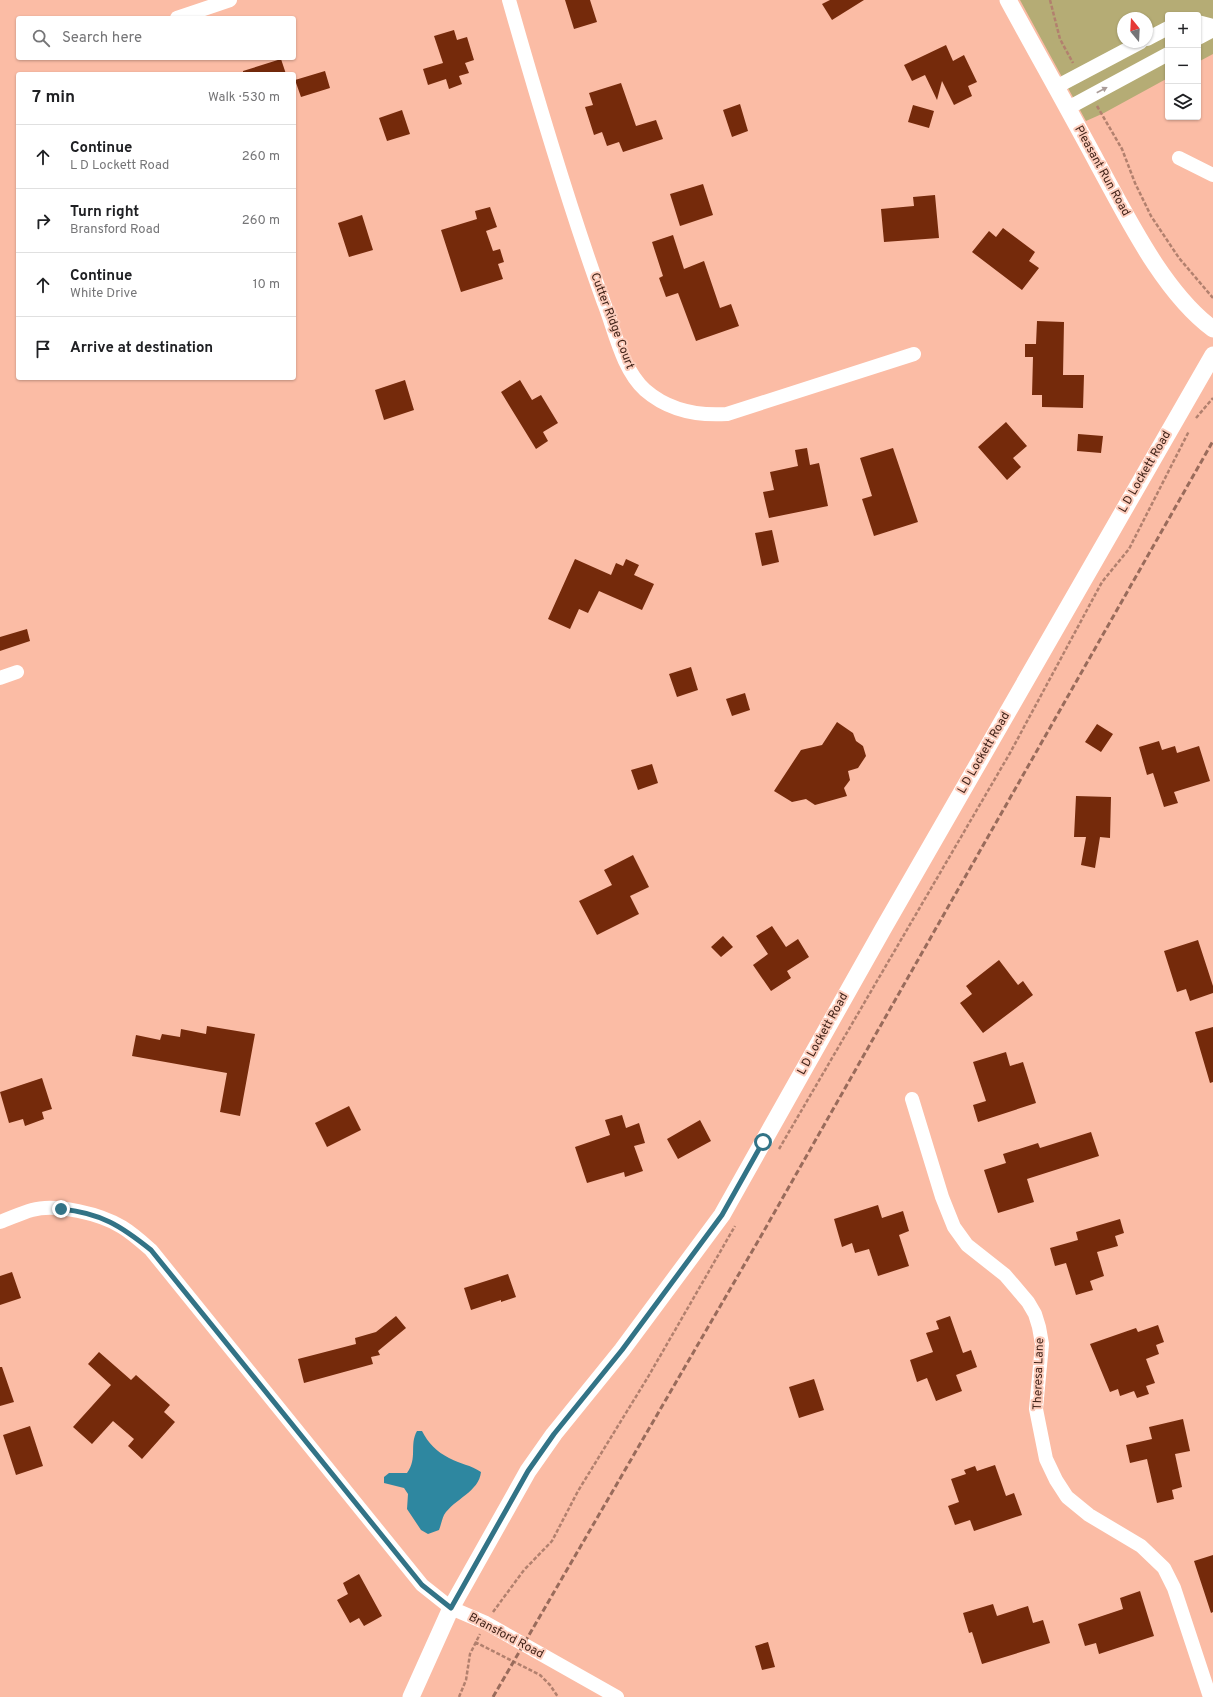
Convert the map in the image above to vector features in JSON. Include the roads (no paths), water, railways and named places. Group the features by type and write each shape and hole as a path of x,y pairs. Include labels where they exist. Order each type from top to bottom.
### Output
{"main road":[{"name":"Pleasant Run Road","path":"1008,0 1158,268 1178,296 1203,322 1213,329"},
{"name":"L D Lockett Road","path":"411,1697 451,1608 528,1471 554,1434 622,1350 722,1215 883,928 1213,355"}],"street":[{"path":"183,16 230,0"},
{"name":"Cutter Ridge Court","path":"509,0 584,248 622,353 633,377 645,390 661,402 687,413 707,415 727,414 914,354"},
{"path":"1201,23 1213,26"},
{"path":"1153,36 1165,30"},
{"path":"1201,36 1213,30"},
{"path":"1056,87 1130,48"},
{"path":"1068,108 1165,56"},
{"path":"1179,158 1213,175"},
{"path":"0,678 17,672"},
{"name":"Theresa Lane","path":"912,1099 942,1198 954,1227 967,1245 1005,1275 1018,1289 1028,1302 1040,1327 1042,1350 1036,1409 1046,1459 1056,1480 1067,1497 1089,1515 1141,1546 1164,1568 1176,1594 1210,1697"},
{"name":"Bransford Road","path":"0,1222 33,1210 51,1208 84,1214 106,1220 122,1227 151,1250 422,1585 451,1608 486,1623 618,1697"}],"water":[{"path":"417,1431 422,1431 433,1447 445,1456 481,1472 476,1485 448,1509 444,1515 439,1530 428,1534 421,1530 407,1509 408,1494 404,1488 384,1483 384,1477 389,1473 407,1473 412,1462 414,1441"}],"railway":[{"path":"493,1697 761,1236 1213,441"}]}
